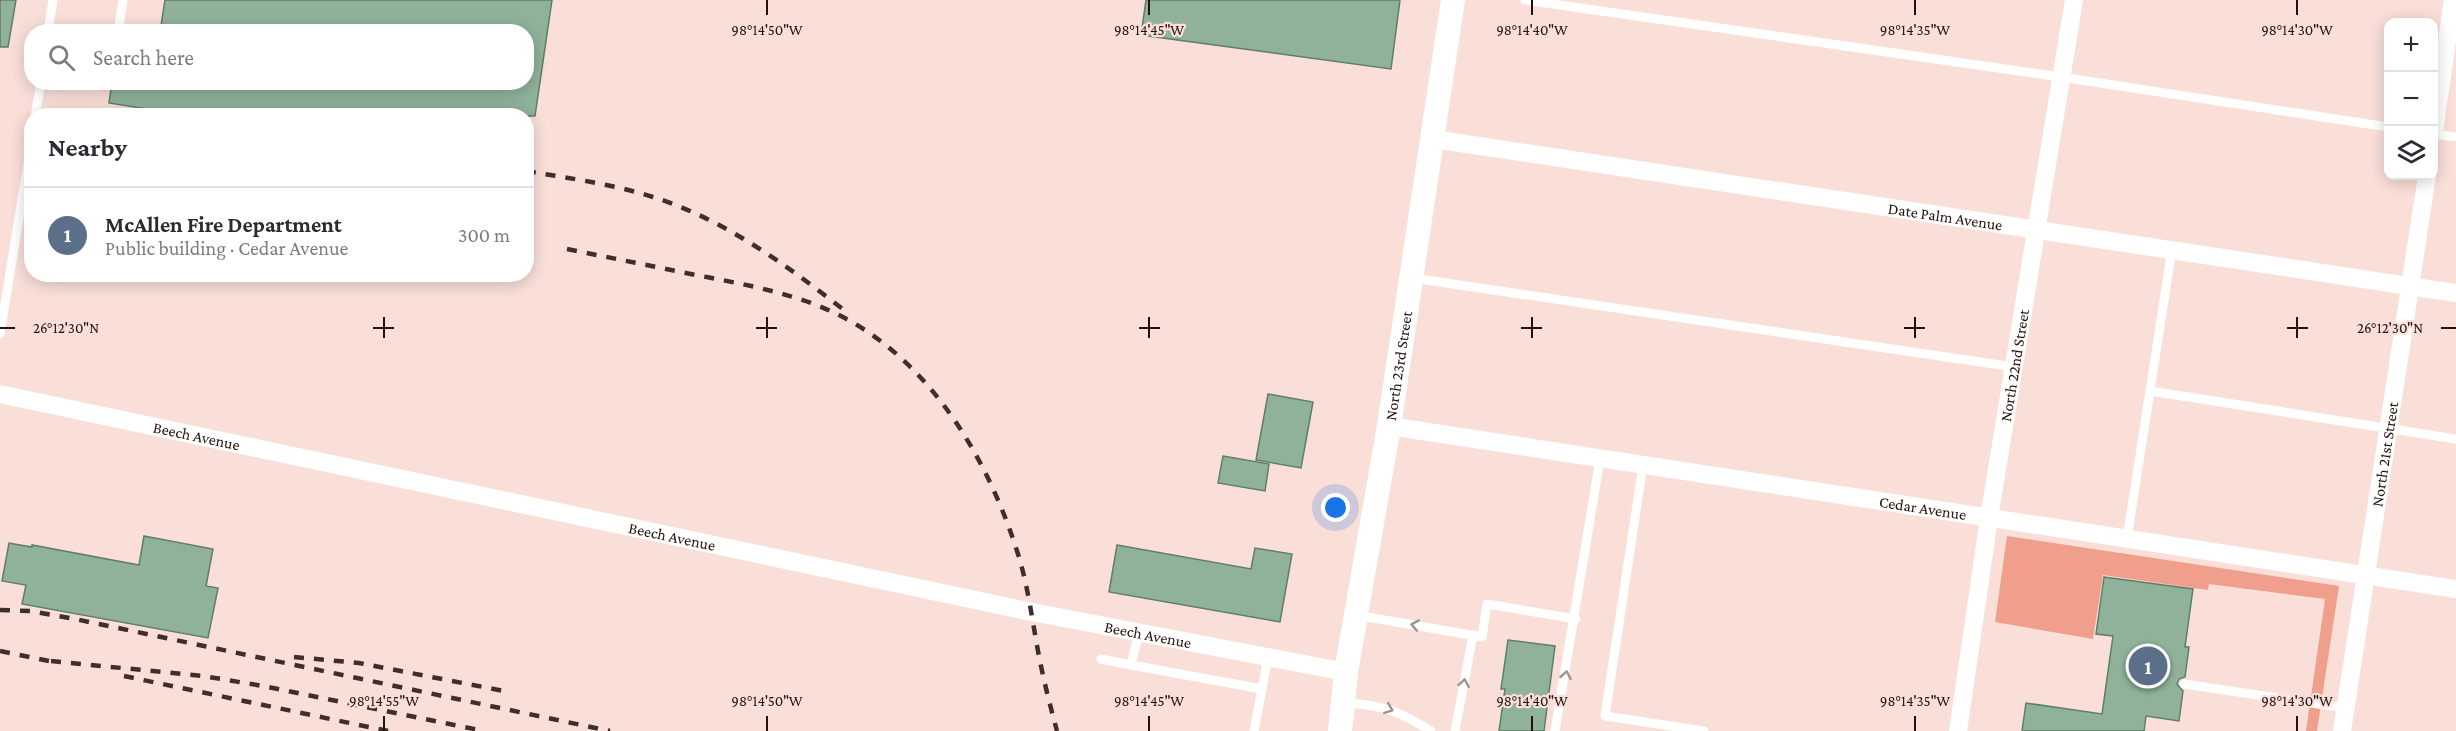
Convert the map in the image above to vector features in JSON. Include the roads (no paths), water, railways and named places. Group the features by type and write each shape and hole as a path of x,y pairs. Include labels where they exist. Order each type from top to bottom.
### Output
{"main road":[{"name":"North 23rd Street","path":"1340,731 1346,672 1389,426 1453,0"}],"street":[{"name":"North 22nd Street","path":"1958,731 1989,518 2073,0"},
{"path":"2434,126 2453,0"},
{"name":"Date Palm Avenue","path":"1433,139 2456,293"},
{"name":"North 21st Street","path":"2342,731 2426,180"},
{"name":"Beech Avenue","path":"0,394 1020,609 1346,672"},
{"name":"Cedar Avenue","path":"1389,426 2456,589"}],"lane":[{"path":"49,24 53,0"},
{"path":"119,24 123,0"},
{"path":"1525,0 2061,76 2384,126"},
{"path":"36,108 40,90"},
{"path":"2438,133 2456,137"},
{"path":"0,334 24,188"},
{"path":"2127,539 2172,249"},
{"path":"1412,278 2014,367"},
{"path":"2150,391 2456,439"},
{"path":"1556,731 1576,619 1600,459"},
{"path":"1643,465 1605,716 1704,731"},
{"path":"1356,615 1482,637 1487,604 1576,619"},
{"path":"1131,665 1139,632"},
{"path":"1455,731 1473,635"},
{"path":"1254,731 1268,657"},
{"path":"1101,659 1262,689"},
{"path":"2184,684 2346,708"},
{"path":"1343,703 1378,705 1404,715 1431,731"}],"railway":[{"path":"534,172 622,188 653,197 706,218 780,262 849,314"},
{"path":"567,249 743,284 811,303 850,321 884,344 915,372 943,404 966,439 987,476 1004,515 1024,578 1042,671 1057,731"},
{"path":"0,610 30,611 75,619 610,731"},
{"path":"0,651 59,663"},
{"path":"294,657 359,663 504,691"},
{"path":"51,661 203,676 484,731"},
{"path":"124,676 388,731"}],"place":[{"name":"McAllen Fire Department","path":"2148,666"}]}
